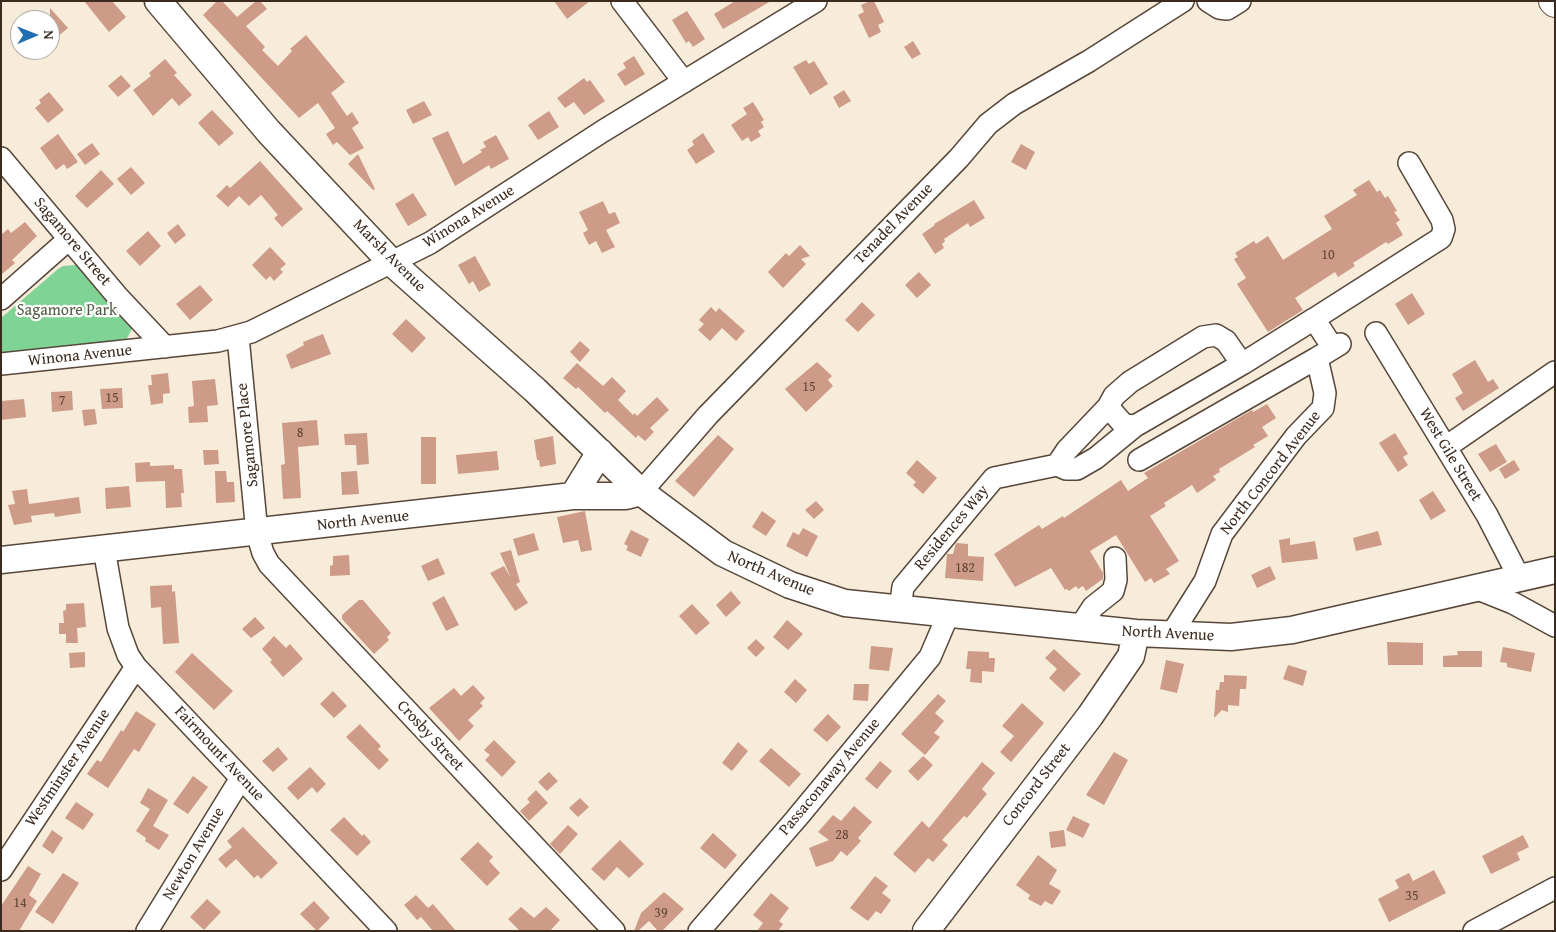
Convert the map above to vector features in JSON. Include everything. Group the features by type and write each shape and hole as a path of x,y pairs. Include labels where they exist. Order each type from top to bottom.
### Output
{"main road":[{"name":"Marsh Avenue","path":"158,1 270,132 392,263 535,390 641,492"},
{"path":"573,496 600,452"},
{"name":"North Avenue","path":"1,560 258,533 573,496 626,496 641,492 722,553 790,585 845,603 1136,633 1230,637 1292,630 1555,570"},
{"name":"Concord Street","path":"926,931 1090,716 1131,656 1136,633"}],"street":[{"path":"622,1 684,82"},
{"name":"Winona Avenue","path":"1,364 218,341 238,337 430,244 684,82 816,1"},
{"name":"Tenadel Avenue","path":"641,492 708,415 959,158 988,124 1014,104 1089,61 1183,1"},
{"path":"1208,1 1219,8 1228,9 1240,1"},
{"name":"Sagamore Street","path":"1,158 118,297 165,347"},
{"name":"Residences Way","path":"900,609 903,587 994,478 1057,465 1066,469 1077,469 1096,458 1135,426 1242,364 1440,238 1444,229 1442,220 1409,163"},
{"path":"1,299 69,239"},
{"path":"1139,460 1330,350 1314,319"},
{"name":"West Gile Street","path":"1376,333 1487,515 1520,579"},
{"path":"1057,465 1067,450 1108,407 1114,396 1130,382 1203,337 1216,335 1226,341 1242,364"},
{"name":"Sagamore Place","path":"238,337 258,533"},
{"name":"North Concord Avenue","path":"1171,634 1205,581 1222,534 1296,436 1322,408 1330,350"},
{"path":"1446,447 1555,372"},
{"path":"1108,407 1124,425 1135,426"},
{"name":"Crosby Street","path":"258,533 263,553 276,573 614,931"},
{"name":"Fairmount Avenue","path":"104,549 118,628 128,655 136,667 386,931"},
{"path":"1080,627 1093,607 1113,591 1116,580 1115,558"},
{"path":"1478,589 1513,603 1555,626"},
{"name":"Passaconaway Avenue","path":"699,931 796,819 930,657 948,615"},
{"name":"Westminster Avenue","path":"1,870 136,667"},
{"name":"Newton Avenue","path":"157,926 241,778"},
{"path":"1474,931 1555,888"}],"green space":[{"name":"Sagamore Park","path":"76,265 81,267 133,327 126,340 122,343 1,356 1,318 58,269 63,266"}],"building":[{"path":"84,1 112,1 126,17 109,32"},
{"path":"217,1 222,1 237,17 256,1 260,1 267,9 246,26 265,47 262,50 278,66 292,51 290,49 306,35 345,82 331,93 347,116 352,112 359,123 352,128 364,148 350,155 337,142 333,145 326,134 335,128 318,103 299,118 203,15"},
{"path":"554,1 590,1 567,19"},
{"path":"735,1 771,1 723,29 714,14"},
{"path":"874,1 884,22 878,25 881,32 869,38 858,15 864,12 861,5"},
{"path":"687,11 705,39 693,47 689,41 686,43 672,20"},
{"path":"60,19 68,28 60,35"},
{"path":"913,41 921,54 912,59 904,47"},
{"path":"634,56 645,74 625,86 617,74 626,68 623,63"},
{"path":"165,59 177,73 174,75 192,95 179,106 172,98 153,116 133,90 151,76 149,73"},
{"path":"806,60 809,64 814,61 828,84 810,95 793,67"},
{"path":"121,75 131,86 118,97 108,86"},
{"path":"584,78 587,82 590,80 605,101 584,115 574,102 565,108 557,98"},
{"path":"844,90 851,101 839,108 833,97"},
{"path":"49,92 64,110 48,123 35,108 41,103 39,100"},
{"path":"424,101 432,115 413,124 406,110"},
{"path":"753,102 764,120 761,122 764,127 758,131 761,136 751,142 748,137 742,141 731,125 747,114 743,108"},
{"path":"212,110 234,133 219,146 198,123"},
{"path":"549,111 559,127 538,140 528,125"},
{"path":"448,131 463,164 482,152 480,150 486,147 483,142 496,135 509,159 491,169 489,165 455,186 432,138"},
{"path":"703,133 715,152 696,164 687,150 694,145 692,141"},
{"path":"58,134 78,162 67,169 64,164 56,170 40,148"},
{"path":"92,143 100,154 85,165 77,154"},
{"path":"1021,144 1035,152 1026,170 1011,162"},
{"path":"358,154 375,189 373,190 348,164"},
{"path":"260,161 303,209 282,227 274,218 278,215 261,195 249,206 239,196 228,207 216,196 227,185 230,188"},
{"path":"131,167 145,183 131,195 117,179"},
{"path":"101,170 114,184 87,208 75,196"},
{"path":"1369,180 1377,192 1380,190 1385,198 1388,196 1397,211 1394,212 1400,220 1396,223 1403,235 1388,244 1386,242 1353,263 1355,266 1338,277 1335,272 1295,298 1303,310 1268,332 1237,284 1246,278 1234,259 1238,257 1235,253 1254,241 1256,244 1268,236 1283,260 1332,229 1324,216 1357,195 1353,190"},
{"path":"413,193 427,215 408,226 395,204"},
{"path":"974,200 985,218 970,227 968,223 944,239 945,241 942,244 944,248 935,254 922,234 934,224"},
{"path":"603,201 609,214 615,212 620,223 606,230 615,247 602,253 596,241 589,245 583,233 588,230 579,212"},
{"path":"25,222 37,236 12,260 15,263 1,275 1,235 8,229 11,233"},
{"path":"178,224 186,235 175,244 167,233"},
{"path":"148,231 161,246 140,266 126,251"},
{"path":"800,245 810,256 801,259 806,264 783,288 768,272 786,253 789,256"},
{"path":"270,247 286,264 280,269 283,272 274,281 270,276 266,280 252,265"},
{"path":"475,256 491,285 479,292 473,281 469,284 458,265"},
{"path":"919,272 931,285 917,298 905,285"},
{"path":"200,285 213,300 190,320 176,304"},
{"path":"1412,293 1425,314 1408,325 1395,304"},
{"path":"862,302 875,315 858,332 845,320"},
{"path":"711,307 716,312 719,308 745,331 736,341 722,328 710,341 698,330 704,324 699,320"},
{"path":"406,319 426,338 412,353 392,334"},
{"path":"323,334 331,354 291,369 286,355 304,345 303,342"},
{"path":"580,341 590,350 580,362 570,352"},
{"path":"1475,360 1488,382 1493,379 1499,388 1463,411 1455,398 1463,393 1452,374"},
{"path":"817,362 832,376 828,380 833,386 806,412 785,389"},
{"path":"577,363 603,386 612,377 626,391 618,400 633,415 635,413 637,416 657,397 669,410 650,428 654,432 645,441 638,435 636,438 607,411 605,413 578,387 576,389 563,378"},
{"path":"168,373 170,393 163,394 163,403 151,405 148,385 152,385 151,375"},
{"path":"215,379 218,405 207,406 208,422 189,423 188,407 194,406 192,381"},
{"path":"122,388 123,408 102,409 100,389"},
{"path":"72,391 73,410 52,412 51,392"},
{"path":"24,399 26,417 1,420 1,401"},
{"path":"1267,404 1276,418 1262,427 1268,436 1253,445 1255,447 1219,469 1220,472 1213,476 1216,480 1197,493 1192,485 1164,503 1166,506 1150,516 1179,561 1166,569 1170,574 1154,583 1151,578 1145,582 1116,535 1090,551 1103,573 1103,579 1086,591 1083,586 1078,589 1076,586 1069,591 1065,590 1051,568 1015,587 994,554 1039,525 1042,529 1063,516 1064,518 1121,480 1128,491 1148,478 1144,473 1252,410 1253,412"},
{"path":"95,409 97,424 84,426 82,410"},
{"path":"317,420 319,445 298,447 301,498 283,499 281,465 285,464 282,423"},
{"path":"367,433 369,464 357,465 356,445 345,445 344,434"},
{"path":"1395,433 1408,454 1403,457 1408,465 1398,472 1379,443"},
{"path":"718,435 734,449 694,497 675,481"},
{"path":"553,436 556,464 540,467 534,440"},
{"path":"421,437 436,437 436,484 421,484"},
{"path":"1496,444 1507,462 1490,472 1478,454"},
{"path":"203,450 218,450 219,464 204,465"},
{"path":"497,451 499,470 458,474 456,455"},
{"path":"917,460 937,478 923,494 913,485 916,482 906,473"},
{"path":"1514,460 1520,470 1505,479 1499,469"},
{"path":"150,462 150,466 174,465 174,469 182,469 184,493 181,493 182,507 166,508 165,481 136,482 135,463"},
{"path":"215,471 226,471 227,482 234,482 235,502 216,503"},
{"path":"357,471 359,494 342,495 341,472"},
{"path":"129,486 131,507 106,509 105,488"},
{"path":"27,489 29,504 79,497 81,513 55,517 54,513 31,516 32,522 14,525 8,505 15,504 12,491"},
{"path":"1433,491 1446,511 1431,520 1419,500"},
{"path":"816,501 824,510 814,519 805,510"},
{"path":"585,511 592,550 581,552 578,540 563,543 557,517"},
{"path":"762,511 776,521 766,536 752,527"},
{"path":"803,528 818,536 807,557 786,546 793,532 799,535"},
{"path":"631,530 649,539 641,557 626,550 628,546 624,544"},
{"path":"1378,531 1382,545 1356,551 1353,538"},
{"path":"534,533 539,550 518,556 513,539"},
{"path":"1290,538 1290,545 1315,541 1318,559 1282,563 1279,540"},
{"path":"956,543 968,544 968,556 984,557 983,581 945,578 947,554 953,554"},
{"path":"511,550 520,582 516,584 528,603 515,611 490,573 504,566 511,578 500,553"},
{"path":"349,555 350,575 330,576 333,556"},
{"path":"438,558 445,574 428,581 421,566"},
{"path":"1270,566 1276,579 1257,588 1251,575"},
{"path":"172,585 172,592 175,591 179,643 163,644 161,607 151,608 150,586"},
{"path":"731,591 741,603 726,617 716,605"},
{"path":"444,596 459,625 446,631 432,603"},
{"path":"359,600 363,600 391,633 387,637 389,640 374,654 342,619 342,615"},
{"path":"84,603 86,627 77,628 78,643 66,643 66,634 59,634 59,623 64,623 63,611 66,610 66,604"},
{"path":"692,604 710,623 696,635 679,616"},
{"path":"255,617 265,628 251,638 242,629"},
{"path":"787,620 803,634 788,650 773,637"},
{"path":"274,636 286,648 290,644 303,659 283,677 262,649"},
{"path":"756,639 765,648 756,657 747,648"},
{"path":"1387,642 1423,643 1423,665 1388,665"},
{"path":"871,646 893,648 889,671 869,669"},
{"path":"1503,647 1535,653 1531,672 1507,667 1507,663 1500,662"},
{"path":"1054,649 1081,674 1064,692 1049,678 1057,669 1045,658"},
{"path":"968,651 989,652 989,658 995,658 994,672 982,671 982,683 970,682 971,669 966,669"},
{"path":"1457,651 1482,651 1482,667 1443,667 1443,656 1458,655"},
{"path":"85,652 85,667 70,668 69,653"},
{"path":"192,653 233,691 214,710 175,672"},
{"path":"1166,660 1184,664 1177,693 1160,689"},
{"path":"1288,665 1307,671 1303,686 1283,679"},
{"path":"1224,675 1247,676 1246,689 1240,689 1239,706 1228,705 1228,712 1222,710 1214,718 1216,690 1219,690 1220,682 1224,682"},
{"path":"795,679 807,690 796,703 784,692"},
{"path":"854,684 869,684 868,701 853,700"},
{"path":"473,685 485,698 480,703 483,706 468,720 474,726 459,741 429,708 454,688 461,696"},
{"path":"333,691 347,706 334,718 320,704"},
{"path":"938,694 946,701 935,713 944,721 934,733 940,737 925,755 901,734"},
{"path":"1022,703 1044,723 1011,762 1000,752 1014,736 1002,726"},
{"path":"136,711 156,724 139,752 134,749 108,788 87,774 97,760 101,762 121,730 123,732"},
{"path":"828,714 841,727 827,742 813,730"},
{"path":"360,724 381,746 378,749 389,760 379,770 346,737"},
{"path":"494,740 516,762 502,777 485,760 490,755 484,750"},
{"path":"738,742 748,751 732,771 722,763"},
{"path":"278,747 288,759 273,772 262,761"},
{"path":"771,748 801,774 789,787 759,761"},
{"path":"1114,752 1128,760 1104,805 1086,795"},
{"path":"923,756 933,765 918,781 908,771"},
{"path":"880,761 892,771 877,789 865,779"},
{"path":"982,762 995,773 982,789 987,794 967,818 964,816 942,840 948,845 933,862 928,858 915,873 893,854 922,821 929,828"},
{"path":"310,767 326,784 317,793 312,787 298,800 287,788"},
{"path":"549,772 558,781 547,791 538,782"},
{"path":"193,776 208,787 188,814 173,804"},
{"path":"148,788 168,800 153,826 169,835 159,850 145,841 146,838 136,831 150,809 140,803"},
{"path":"536,790 548,803 529,821 520,811 530,802 527,799"},
{"path":"580,798 589,807 578,817 569,808"},
{"path":"76,802 94,814 83,830 65,818"},
{"path":"854,806 872,822 858,838 861,841 847,856 841,851 833,861 816,867 809,848 829,840 818,832 833,815 841,821"},
{"path":"1073,816 1090,824 1083,838 1066,830"},
{"path":"344,817 362,836 364,834 371,842 357,856 330,830"},
{"path":"568,825 578,834 560,854 550,844"},
{"path":"243,827 278,863 261,879 258,875 254,878 236,859 226,868 218,859 232,847 227,841"},
{"path":"52,830 63,838 53,854 42,846"},
{"path":"1064,830 1066,846 1051,848 1049,832"},
{"path":"713,833 737,855 725,869 700,848"},
{"path":"1523,835 1529,847 1517,853 1520,860 1491,874 1482,856"},
{"path":"620,840 644,864 629,878 617,867 604,881 591,869"},
{"path":"478,842 493,857 489,861 500,873 487,886 460,859"},
{"path":"1038,855 1057,870 1049,884 1061,891 1052,905 1045,901 1041,906 1028,899 1030,895 1016,885"},
{"path":"28,866 41,874 29,895 37,901 19,931 1,931 1,906"},
{"path":"1434,870 1446,893 1389,922 1378,899 1399,888 1395,880 1409,873 1413,881"},
{"path":"63,873 79,883 53,924 35,912"},
{"path":"875,876 888,886 882,893 891,900 881,914 876,911 868,921 850,908"},
{"path":"664,892 684,909 662,931 658,931 649,921 638,931 634,931 641,913"},
{"path":"771,893 789,908 779,921 783,924 778,931 757,931 763,923 753,915"},
{"path":"416,895 428,908 433,904 456,931 433,931 421,917 417,920 404,905"},
{"path":"207,899 221,912 204,930 190,917"},
{"path":"314,901 330,918 317,931 300,914"},
{"path":"521,907 534,918 546,907 560,920 550,931 520,931 508,919"}]}
